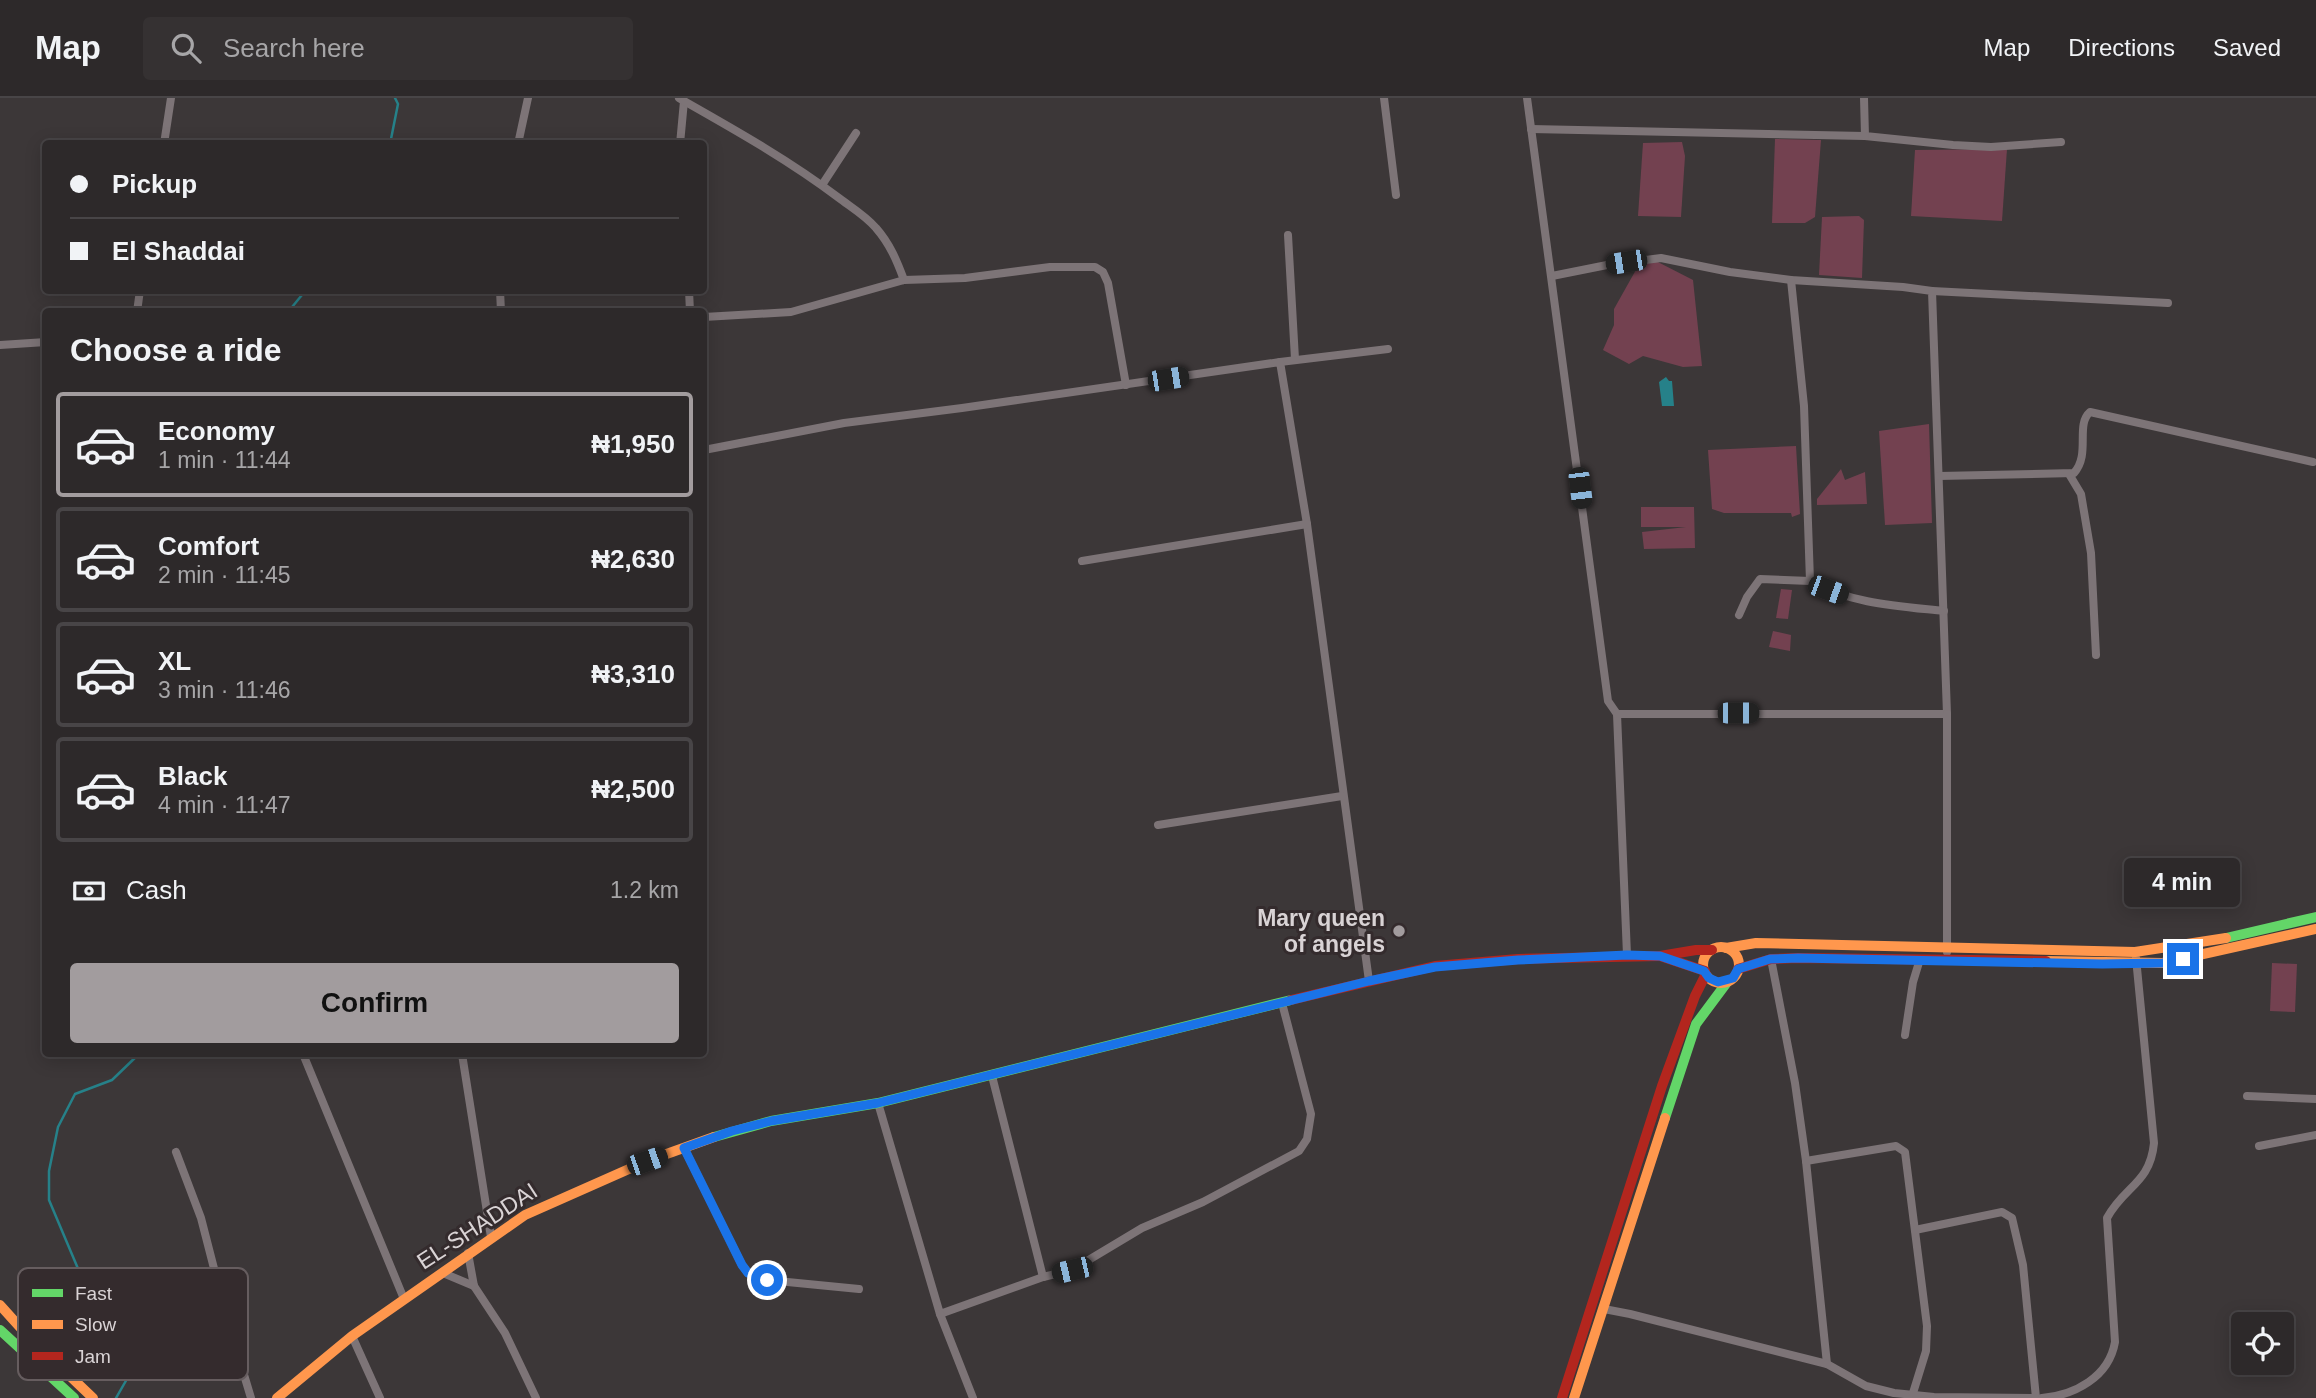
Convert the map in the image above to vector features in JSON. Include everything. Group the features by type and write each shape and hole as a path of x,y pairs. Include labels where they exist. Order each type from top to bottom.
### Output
{"street":[{"path":"165,140 171,98"},
{"path":"519,140 528,98"},
{"path":"1384,98 1396,195"},
{"path":"1527,98 1608,701 1617,714 1627,955"},
{"path":"1864,98 1865,136"},
{"path":"680,140 681,99 822,185 875,227 895,256 904,280"},
{"path":"1531,129 1865,136 1991,147 2061,142"},
{"path":"822,185 856,132"},
{"path":"1288,235 1295,359"},
{"path":"1552,276 1661,258 1730,272 1791,280 1932,291 2168,303"},
{"path":"707,317 791,312 904,280 965,278 1050,267 1095,267 1103,272 1108,283 1126,385"},
{"path":"1791,280 1804,406 1810,580"},
{"path":"1932,291 1947,714 1947,954"},
{"path":"0,345 42,342"},
{"path":"707,449 856,421 1126,385 1295,359 1388,349"},
{"path":"1280,362 1307,524 1369,981"},
{"path":"1938,476 2069,474 2079,467 2083,458 2084,419 2090,412 2313,462"},
{"path":"2069,474 2081,494 2091,553 2096,655"},
{"path":"1082,561 1307,524"},
{"path":"1739,615 1746,597 1760,579 1810,580 1828,590 1869,603 1944,611"},
{"path":"1617,714 1947,714"},
{"path":"1158,825 1342,796"},
{"path":"2136,958 2316,917"},
{"path":"1574,1398 1604,1309 1671,1060 1705,972 1705,959 1712,950 1756,943 1947,954 2183,959 2316,929"},
{"path":"1726,948 1738,958 1738,969"},
{"name":"EL-SHADDAI","path":"277,1398 352,1336 491,1237 525,1216 556,1200 732,1131 771,1121 878,1103 1435,967 1518,960 1660,956 1712,950"},
{"path":"1562,1398 1696,1024 1738,969 1770,959 1920,959 1947,954"},
{"path":"1660,956 1705,972 1718,982 1728,981"},
{"path":"2042,1398 2064,1395 2087,1383 2106,1365 2114,1351 2107,1218 2149,1168 2154,1143 2136,958"},
{"path":"1770,959 1795,1083 1806,1161 1827,1364"},
{"path":"1905,1035 1913,982 1920,959"},
{"path":"940,1314 1043,1277 1072,1270 1142,1228 1203,1202 1299,1151 1307,1139 1311,1115 1282,1003"},
{"path":"304,1057 404,1299"},
{"path":"462,1057 491,1237"},
{"path":"992,1076 1043,1277"},
{"path":"2247,1096 2316,1100"},
{"path":"878,1103 940,1314 973,1398"},
{"path":"2259,1146 2278,1140 2316,1135"},
{"path":"1806,1161 1896,1146 1905,1152 1927,1326 1926,1351 1913,1393"},
{"path":"684,1148 748,1273 767,1280 859,1289"},
{"path":"176,1152 201,1218 214,1268"},
{"path":"1604,1309 1827,1364 1880,1391 1942,1397 2034,1398 2023,1265 2012,1217 2002,1212 1915,1230"},
{"path":"468,1253 474,1286 505,1333 536,1398"},
{"path":"443,1273 474,1286"},
{"path":"0,1305 18,1325"},
{"path":"0,1330 18,1345"},
{"path":"352,1336 380,1398"},
{"path":"55,1380 74,1398"},
{"path":"74,1380 93,1398"},
{"path":"246,1380 251,1398"}],"shaded area":[{"path":"1775,139 1821,140 1815,217 1805,223 1772,223"},
{"path":"1682,142 1685,156 1681,217 1638,216 1643,143"},
{"path":"2007,149 2002,221 1911,216 1915,150"},
{"path":"1859,216 1864,220 1862,278 1819,275 1822,217"},
{"path":"1652,259 1693,280 1702,366 1683,367 1643,356 1629,364 1603,350 1614,325 1614,309 1637,268"},
{"path":"1929,424 1932,523 1885,525 1879,431"},
{"path":"1796,446 1800,514 1792,517 1791,513 1724,513 1712,509 1708,450"},
{"path":"1841,469 1845,480 1865,472 1867,504 1817,505 1817,499"},
{"path":"1641,507 1694,507 1695,548 1644,549 1642,532 1686,527 1641,527"},
{"path":"1781,589 1792,590 1788,619 1776,618"},
{"path":"1773,631 1791,635 1790,651 1769,647"},
{"path":"2272,963 2297,964 2295,1012 2270,1011"}],"water":[{"path":"1666,377 1672,381 1674,406 1662,406 1659,382"}],"waterway":[{"path":"391,140 398,104 395,98"},
{"path":"291,308 303,294"},
{"path":"78,1268 49,1200 49,1171 58,1127 75,1094 112,1080 136,1057"},
{"path":"116,1398 126,1380"}],"traffic: fast":[{"path":"2226,938 2316,917"},
{"path":"1665,1118 1696,1024 1728,981"},
{"path":"714,1137 771,1121 878,1103 1291,1000"},
{"path":"0,1330 18,1347"},
{"path":"54,1380 74,1398"}],"traffic: slow":[{"path":"2046,961 2163,963 2316,929"},
{"path":"1726,948 1756,943 2135,952 2226,938"},
{"path":"1721,947 1733,953 1739,965 1733,977 1721,983 1709,977 1703,965 1709,953 1721,947"},
{"path":"1574,1398 1665,1118"},
{"path":"277,1398 352,1336 525,1215 647,1161 714,1137"},
{"path":"0,1305 18,1325"},
{"path":"74,1380 93,1398"}],"traffic: jam":[{"path":"1291,1000 1435,966 1518,959 1660,956 1712,950"},
{"path":"1660,956 1705,971"},
{"path":"1738,969 1771,959 1798,958 2046,961"},
{"path":"1562,1398 1662,1086 1695,996 1706,974"}],"place":[{"name":"Mary queen of angels","path":"1399,931"}],"route":[{"path":"767,1280 756,1278 742,1265 684,1148 771,1121 878,1103 1369,981 1435,967 1627,955 1660,956 1704,971 1709,978 1718,982 1733,978 1738,969 1770,959 1857,958 2102,964 2163,963 2183,959"}]}
